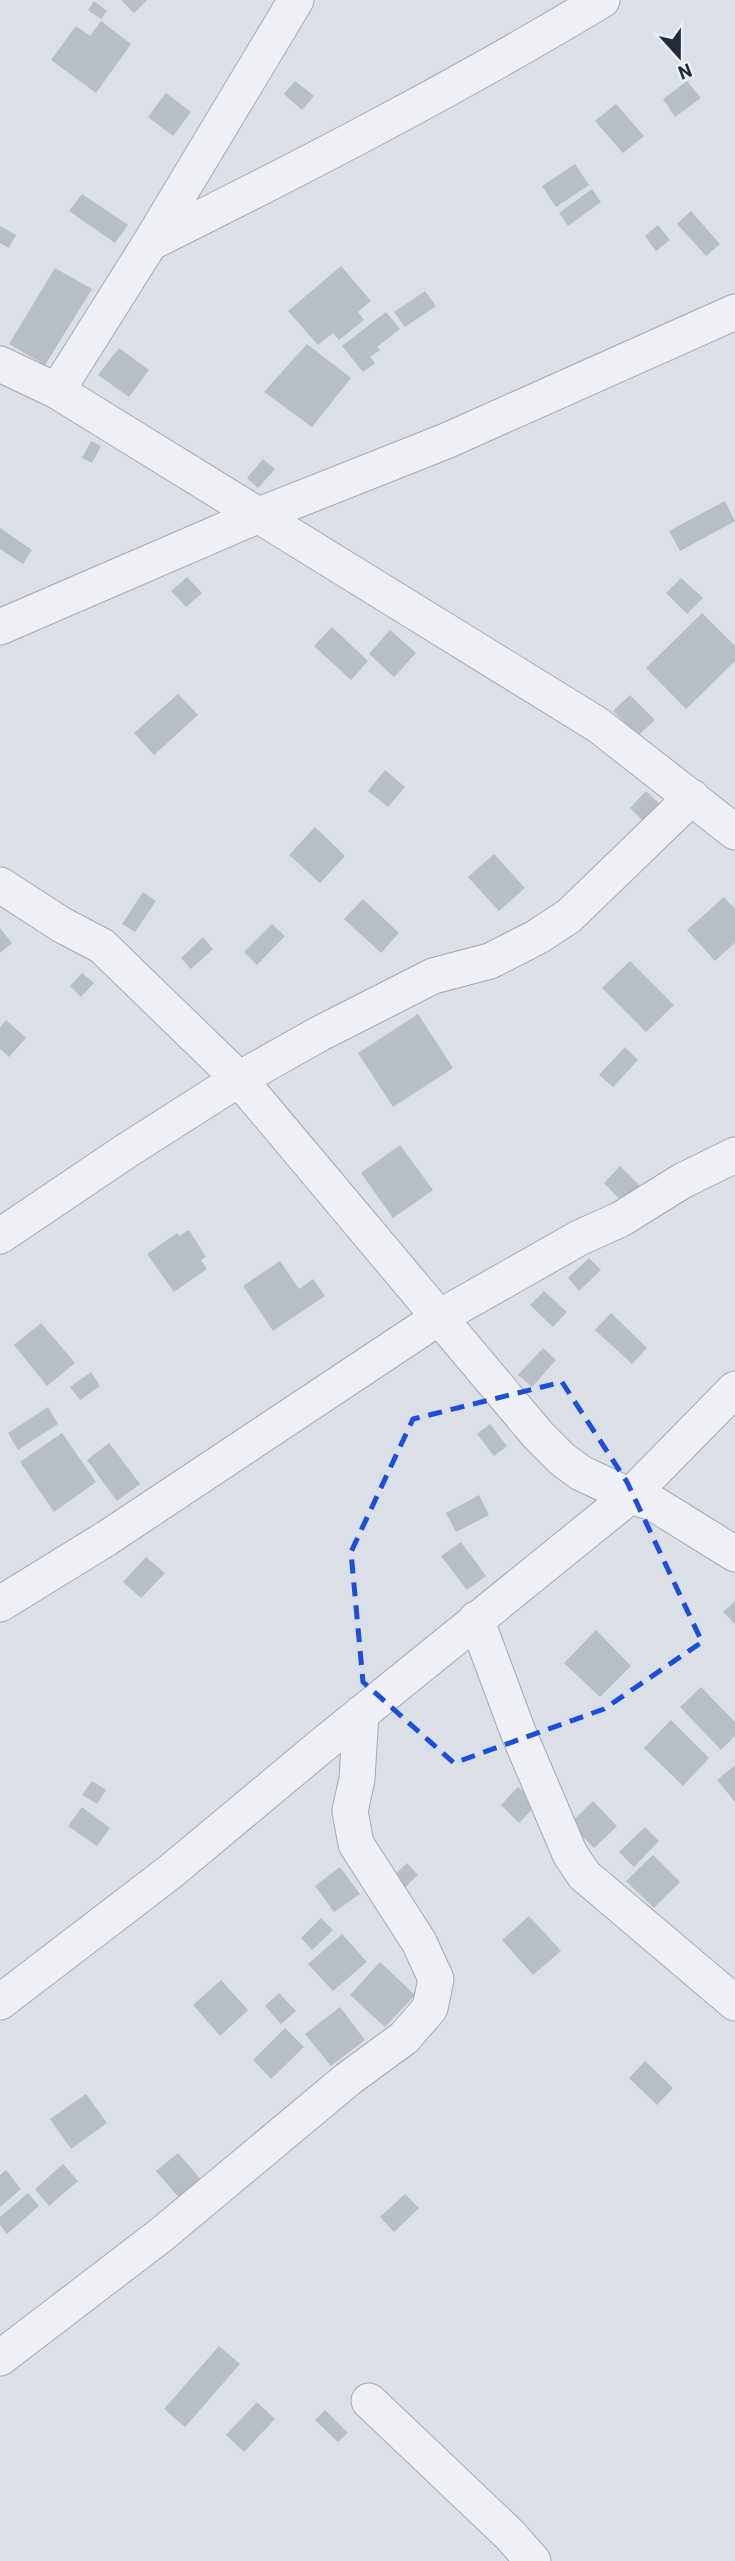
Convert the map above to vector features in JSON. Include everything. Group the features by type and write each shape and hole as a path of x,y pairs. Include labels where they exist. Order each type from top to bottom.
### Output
{"street":[{"path":"57,391 150,243 296,0"},
{"path":"150,243 251,193 508,57 603,0"},
{"path":"0,627 257,516 446,440 735,312"},
{"path":"0,364 57,391 598,725 735,832"},
{"path":"0,1236 239,1079 319,1034 433,976 490,961 537,937 569,916 692,797"},
{"path":"0,885 62,925 102,946 239,1079 438,1318 538,1435 563,1460 581,1474 653,1503 735,1554"},
{"path":"0,1604 107,1538 438,1318 579,1238 621,1219 682,1181 735,1155"},
{"path":"3,1994 170,1872 476,1619 630,1496 735,1389"},
{"path":"476,1619 518,1732 570,1854 584,1875 735,2003"},
{"path":"0,2358 161,2235 348,2079 404,2038 430,2008 436,1979 431,1967 419,1942 356,1844 350,1811 357,1779 361,1713"},
{"path":"369,2401 510,2535 533,2561"}],"highlighted area":[{"path":"562,1382 627,1482 702,1642 604,1709 454,1763 363,1682 351,1552 413,1419"}],"building":[{"path":"121,0 147,0 134,13"},
{"path":"94,1 107,11 101,19 88,10"},
{"path":"101,21 131,44 96,93 51,60 76,26 90,36"},
{"path":"295,81 314,96 302,110 284,94"},
{"path":"687,81 701,98 675,117 663,99"},
{"path":"166,93 191,112 173,136 148,117"},
{"path":"616,104 644,136 623,153 595,121"},
{"path":"575,164 589,185 556,207 542,186"},
{"path":"592,189 601,202 568,226 559,213"},
{"path":"82,194 128,225 115,243 69,211"},
{"path":"691,211 720,244 706,256 677,224"},
{"path":"658,225 670,240 656,251 645,236"},
{"path":"0,226 16,235 9,248 0,243"},
{"path":"341,266 371,301 358,312 364,320 339,340 333,333 318,345 288,311"},
{"path":"55,268 92,289 45,365 9,344"},
{"path":"425,291 436,306 405,327 394,312"},
{"path":"386,312 400,329 377,347 380,350 370,357 375,363 363,372 342,346"},
{"path":"307,344 351,378 312,427 264,392"},
{"path":"119,348 149,370 129,397 98,375"},
{"path":"91,441 101,446 92,463 82,458"},
{"path":"263,459 275,469 258,488 247,478"},
{"path":"725,501 735,521 680,551 669,531"},
{"path":"0,528 32,550 23,564 0,549"},
{"path":"187,577 202,593 186,607 171,591"},
{"path":"681,578 703,598 687,614 666,593"},
{"path":"702,613 735,646 735,661 686,709 646,668"},
{"path":"332,627 368,661 351,680 314,646"},
{"path":"390,630 416,653 394,677 369,654"},
{"path":"178,694 198,715 154,755 134,733"},
{"path":"630,695 655,720 638,736 613,711"},
{"path":"385,770 405,787 388,807 368,791"},
{"path":"646,791 662,806 645,823 630,808"},
{"path":"315,827 345,856 320,883 289,855"},
{"path":"494,854 525,888 499,911 468,877"},
{"path":"143,892 156,901 135,932 122,924"},
{"path":"724,897 735,909 735,943 715,961 687,930"},
{"path":"363,899 399,933 381,953 344,919"},
{"path":"272,924 285,936 257,965 244,952"},
{"path":"0,928 12,943 0,953"},
{"path":"203,937 213,949 191,969 181,958"},
{"path":"630,961 674,1005 646,1032 602,988"},
{"path":"82,973 94,983 81,997 70,986"},
{"path":"418,1014 453,1068 393,1107 358,1053"},
{"path":"6,1020 26,1038 9,1057 0,1049 0,1027"},
{"path":"625,1047 638,1060 613,1087 599,1075"},
{"path":"400,1145 433,1190 393,1218 361,1173"},
{"path":"620,1166 649,1195 632,1212 604,1183"},
{"path":"189,1230 206,1257 201,1260 207,1269 174,1292 147,1254 177,1233 179,1236"},
{"path":"589,1258 601,1270 579,1291 568,1278"},
{"path":"280,1261 299,1289 313,1279 325,1296 273,1331 243,1286"},
{"path":"544,1291 567,1312 553,1327 530,1305"},
{"path":"611,1313 647,1348 632,1364 595,1330"},
{"path":"41,1323 75,1363 47,1386 14,1345"},
{"path":"543,1348 556,1360 532,1387 518,1375"},
{"path":"91,1372 100,1386 80,1400 70,1387"},
{"path":"48,1407 58,1424 18,1450 8,1433"},
{"path":"490,1424 507,1446 494,1456 477,1434"},
{"path":"62,1433 96,1482 54,1512 20,1462"},
{"path":"109,1443 140,1484 117,1501 87,1460"},
{"path":"479,1495 489,1515 456,1532 446,1513"},
{"path":"461,1542 486,1576 467,1590 441,1556"},
{"path":"146,1557 165,1573 141,1598 123,1582"},
{"path":"735,1601 735,1624 723,1612"},
{"path":"596,1630 631,1666 600,1697 564,1663"},
{"path":"701,1687 735,1722 735,1736 721,1750 680,1707"},
{"path":"671,1720 709,1758 683,1786 644,1748"},
{"path":"735,1765 735,1802 717,1780"},
{"path":"92,1781 106,1790 97,1804 82,1795"},
{"path":"518,1787 537,1804 519,1823 501,1805"},
{"path":"593,1801 617,1826 594,1848 570,1824"},
{"path":"82,1807 110,1828 97,1846 68,1826"},
{"path":"645,1827 659,1841 634,1867 619,1852"},
{"path":"653,1855 680,1882 654,1908 626,1881"},
{"path":"407,1863 418,1875 397,1895 386,1883"},
{"path":"340,1867 360,1894 334,1912 315,1886"},
{"path":"529,1916 561,1951 533,1975 502,1940"},
{"path":"321,1918 333,1930 312,1950 301,1938"},
{"path":"342,1934 367,1962 333,1991 308,1964"},
{"path":"380,1962 415,1995 385,2027 350,1995"},
{"path":"221,1980 248,2010 220,2036 193,2005"},
{"path":"279,1993 296,2011 281,2024 265,2006"},
{"path":"340,2007 365,2040 331,2066 305,2034"},
{"path":"285,2028 304,2047 271,2079 253,2060"},
{"path":"645,2061 673,2088 657,2105 629,2078"},
{"path":"86,2094 107,2123 71,2149 50,2119"},
{"path":"178,2153 203,2182 181,2200 156,2171"},
{"path":"63,2164 78,2181 49,2206 35,2189"},
{"path":"6,2170 21,2189 0,2207 0,2175"},
{"path":"28,2193 39,2206 7,2234 0,2225 0,2217"},
{"path":"405,2194 419,2208 394,2232 380,2217"},
{"path":"219,2346 240,2364 185,2427 164,2409"},
{"path":"257,2402 275,2419 244,2452 226,2435"},
{"path":"325,2410 348,2433 338,2442 315,2420"}]}
